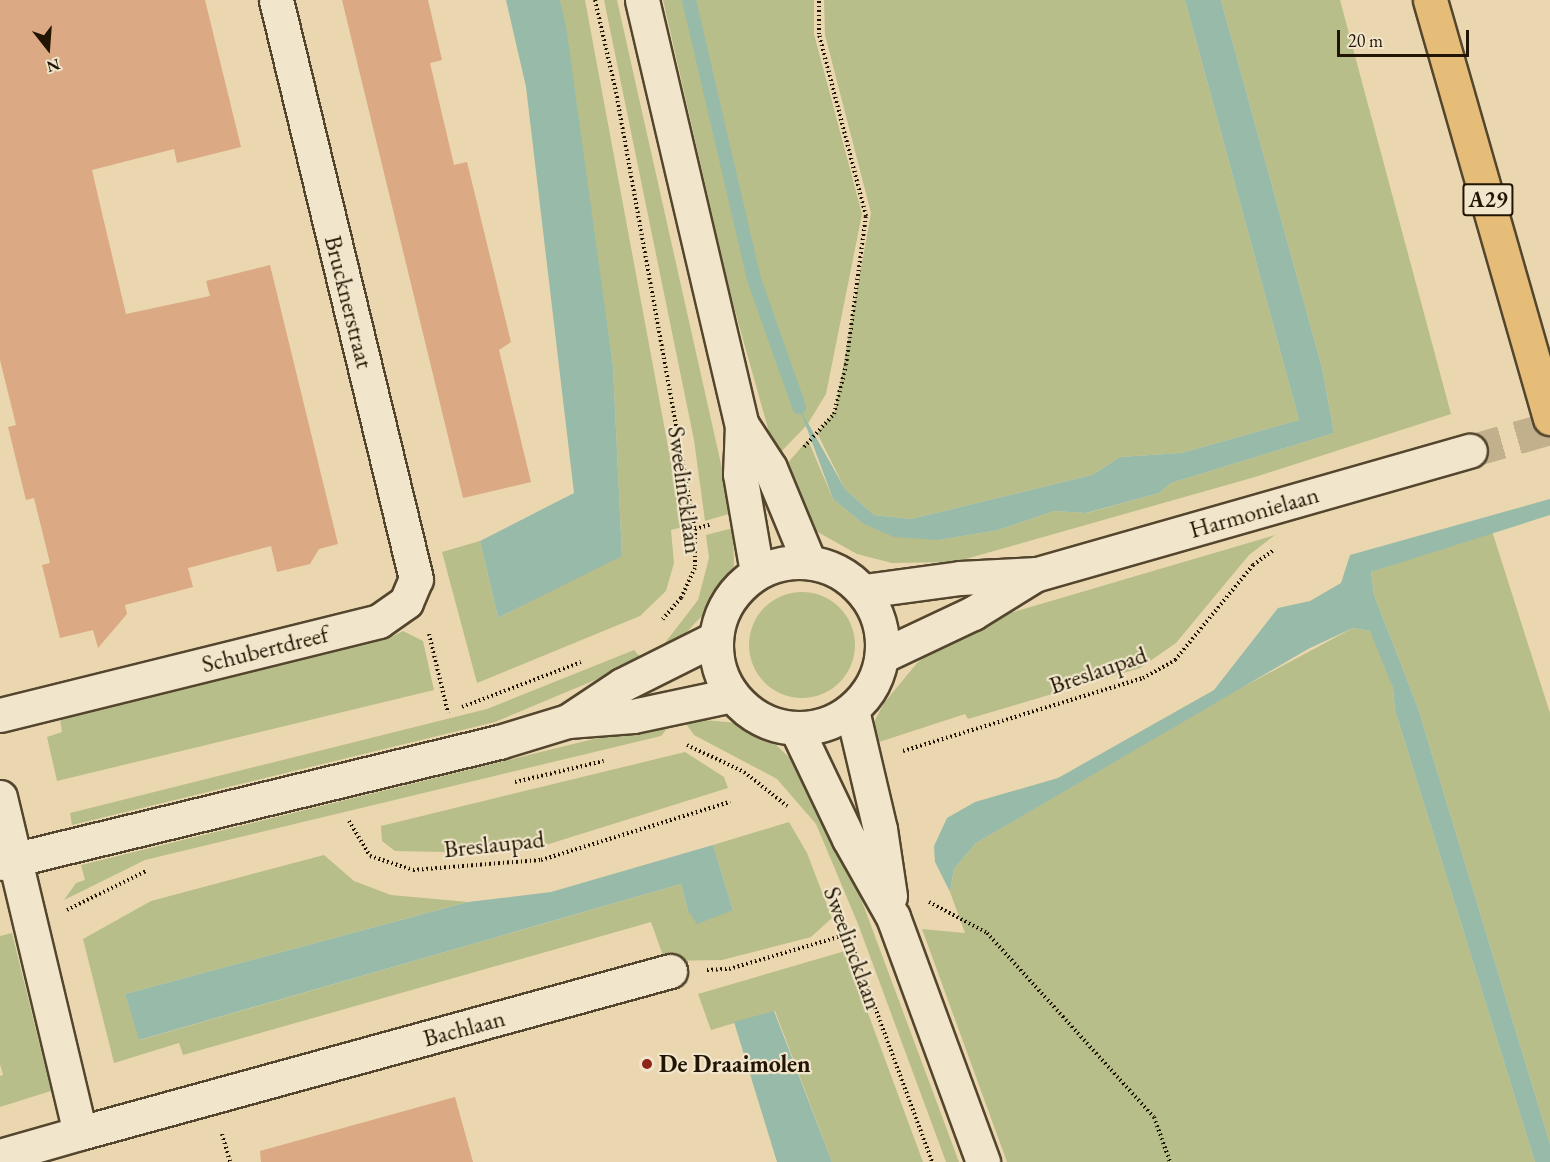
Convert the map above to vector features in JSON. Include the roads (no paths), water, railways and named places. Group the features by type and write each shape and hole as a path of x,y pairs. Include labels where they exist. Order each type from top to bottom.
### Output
{"highway":[{"name":"A29","path":"1430,0 1547,409"}],"street":[{"name":"Brucknerstraat","path":"276,0 416,579 406,603"},
{"path":"642,0 742,425 740,474 757,572"},
{"path":"742,425 770,468 809,562"},
{"name":"Harmonielaan","path":"864,591 960,578 1037,574 1470,451"},
{"path":"792,562 809,562 840,572 864,591 879,621 882,656 872,686 852,710 826,724 796,728 767,722 732,695 719,668 716,638 725,607 757,572 792,562"},
{"name":"Harmonielaan","path":"882,656 973,613 1037,574"},
{"name":"Schubertdreef","path":"0,715 379,621 406,603"},
{"path":"568,721 622,685 658,670 716,638"},
{"path":"8,861 499,742 568,721 633,716 670,706 732,695"},
{"name":"Sweelincklaan","path":"852,710 880,828 893,917"},
{"name":"Sweelincklaan","path":"796,728 849,839 893,917 983,1162"},
{"path":"0,797 8,861 28,919 80,1133"},
{"name":"Bachlaan","path":"0,1156 670,971"}],"waterway":[{"path":"689,0 754,279 799,407"}],"tunnel":[{"path":"1470,451 1550,428"}],"place":[{"name":"De Draaimolen","path":"647,1064"}]}
